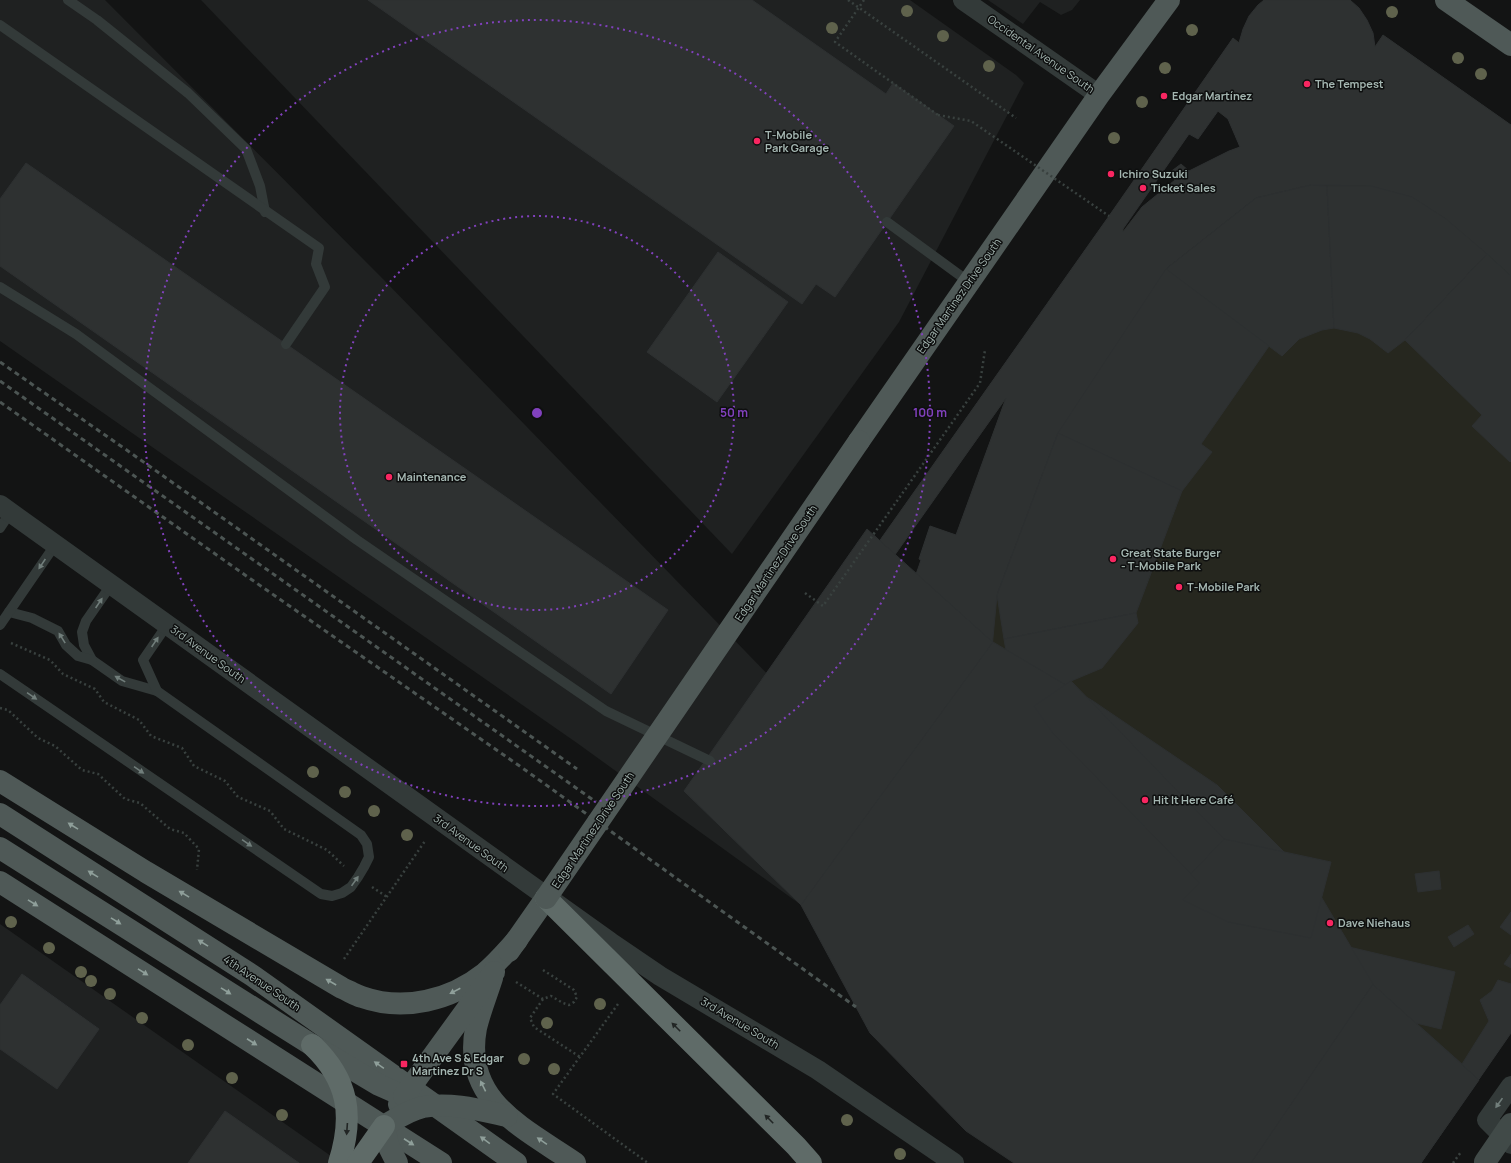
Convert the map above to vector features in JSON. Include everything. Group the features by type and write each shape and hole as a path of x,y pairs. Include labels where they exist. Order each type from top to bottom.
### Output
{"highway":[{"path":"546,898 796,1146 811,1163"},
{"path":"312,1045 324,1057 334,1072 339,1082 346,1105 346,1140 339,1163"},
{"path":"358,1163 384,1126"}],"main road":[{"name":"Edgar Martinez Drive South","path":"384,1126 404,1096 503,975 517,940 939,325 1099,95 1169,0"},
{"path":"1446,0 1511,45"},
{"path":"0,781 146,872 342,988 362,997 384,1002 406,1004 428,1001 449,995 468,985 486,972 517,940"},
{"name":"4th Avenue South","path":"0,814 253,976 516,1163"},
{"path":"0,848 312,1045 379,1085 404,1096"},
{"path":"1,884 441,1163"},
{"path":"503,975 476,1029 476,1062 480,1080 486,1092 507,1116 575,1163"},
{"path":"397,1163 388,1145 384,1126 422,1107 446,1106 476,1109 507,1116"},
{"path":"1485,1162 1511,1124"}],"street":[{"name":"Occidental Avenue South","path":"963,0 1099,95"},
{"name":"3rd Avenue South","path":"3,515 55,545 610,942 660,976 818,1070 954,1163"},
{"path":"1511,1086 1487,1120 1511,1144"}],"lane":[{"path":"68,0 97,20 188,93 246,149 260,186 265,212"},
{"path":"0,25 265,212 319,248 316,264 325,286 286,344"},
{"path":"887,222 969,282"},
{"path":"0,286 76,334 357,540 606,711 710,761"},
{"path":"0,625 55,545"},
{"path":"92,660 84,645 82,632 86,621 111,585"},
{"path":"0,674 321,894 332,896 342,893 351,887 364,867 369,857 367,844 361,835 157,691 122,681 92,660 78,656 66,645 58,631 32,618 9,612"},
{"path":"157,691 143,660 167,625"}],"path":[{"path":"848,0 1016,118"},
{"path":"864,0 835,42 938,115 971,121 1109,216"},
{"path":"804,592 823,606 980,383 985,350"},
{"path":"11,644 50,660 62,674 95,689 104,702 139,720 151,736 182,748 194,766 225,781 238,797 270,811 284,829 327,850 347,869"},
{"path":"0,708 8,710 38,738 55,746 82,770 98,774 125,799 140,803 170,829 184,833 199,849 197,870"},
{"path":"344,959 425,841"},
{"path":"369,885 387,897"},
{"path":"543,970 574,990 577,997 574,1002 569,1005 551,996 543,999 530,1018 534,1027 580,1057"},
{"path":"503,975 543,999"},
{"path":"621,1000 553,1094 648,1163"},
{"path":"1453,1163 1461,1152"}],"shaded area":[{"path":"0,0 105,0 383,279 816,724 1158,1163 577,743 0,341"},
{"path":"201,0 910,0 1016,75 1024,83 899,322 732,554"},
{"path":"988,0 1080,0 1072,10 1061,15 1040,2 1023,24"},
{"name":"T-Mobile Park","path":"1264,0 1350,0 1364,15 1370,27 1375,46 1383,35 1511,125 1511,1033 1421,1163 1387,1163 842,594 1233,38 1239,42 1243,29","holes":["1217,111 1228,119 1240,147 1189,171 1181,164 1169,173 1175,180 1142,207 1123,231 1123,228 1189,134","1005,400 956,535 930,526 914,580 892,558"]},
{"path":"0,924 341,1163 0,1163"}],"building":[{"name":"T-Mobile Park Garage","path":"368,0 752,0 886,94 893,83 954,126 835,297 816,284 802,304"},
{"path":"1264,0 1350,0 1359,8 1367,20 1373,33 1375,47 1383,35 1511,125 1511,276 1446,219 1412,197 1371,186 1311,185 1256,198 1166,269 1058,433 997,595 990,669 1006,746 1129,872 1228,922 1311,938 1455,972 1441,1029 1416,1023 1462,1064 1489,1021 1480,1000 1492,991 1498,980 1511,984 1511,1033 1421,1163 1387,1163 842,594 1233,38 1239,43 1249,16","holes":["1218,111 1228,119 1240,147 1189,171 1181,164 1169,173 1175,180 1142,207 1123,232 1123,229 1189,134 1198,139","1006,398 956,535 930,526 914,580 892,559"]},
{"name":"Maintenance","path":"26,163 668,610 611,694 0,266 0,199"},
{"path":"1311,185 1327,186 1334,328 1322,330 1299,339 1282,356 1166,269 1256,198"},
{"path":"1327,186 1371,186 1412,197 1446,219 1487,254 1405,340 1388,353 1370,339 1358,333 1334,328"},
{"path":"718,252 788,302 717,402 647,352"},
{"path":"1487,254 1511,276 1510,462 1472,426 1482,415 1405,340"},
{"path":"1166,269 1269,346 1201,444 1212,452 1182,491 1058,433"},
{"path":"1058,433 1182,491 1136,613 1004,639 997,595"},
{"path":"867,529 1479,1080 1421,1163 1082,1163 801,905 684,791"},
{"path":"1136,613 1138,623 1102,668 1071,681 1034,706 1010,674 1004,639"},
{"path":"993,642 1093,701 1217,785 1310,878 1373,984 1251,1163 1014,1163 966,1131 870,1033 801,905"},
{"path":"1071,681 1224,839 1191,874 1052,732 1034,706"},
{"path":"1224,839 1331,862 1311,938 1228,922 1183,900 1199,883 1191,874"},
{"path":"1439,871 1441,889 1418,892 1415,874"},
{"path":"1511,912 1511,935 1500,927"},
{"path":"1468,925 1474,934 1454,947 1448,937"},
{"path":"1511,954 1511,968 1504,964"},
{"path":"22,974 99,1029 57,1089 0,1049 0,1005"},
{"path":"225,1111 299,1163 188,1163"}],"railway":[{"path":"0,362 577,769"},
{"path":"0,381 596,802"},
{"path":"0,402 521,767 856,1007"}],"place":[{"name":"The Tempest","path":"1307,84"},
{"name":"Edgar Martínez","path":"1164,96"},
{"name":"T-Mobile Park Garage","path":"757,141"},
{"name":"Ichiro Suzuki","path":"1111,174"},
{"name":"Ticket Sales","path":"1143,188"},
{"name":"Maintenance","path":"389,477"},
{"name":"Great State Burger - T-Mobile Park","path":"1113,559"},
{"name":"T-Mobile Park","path":"1179,587"},
{"name":"Hit It Here Café","path":"1145,800"},
{"name":"Dave Niehaus","path":"1330,923"},
{"name":"4th Ave S & Edgar Martinez Dr S","path":"404,1064"}]}
